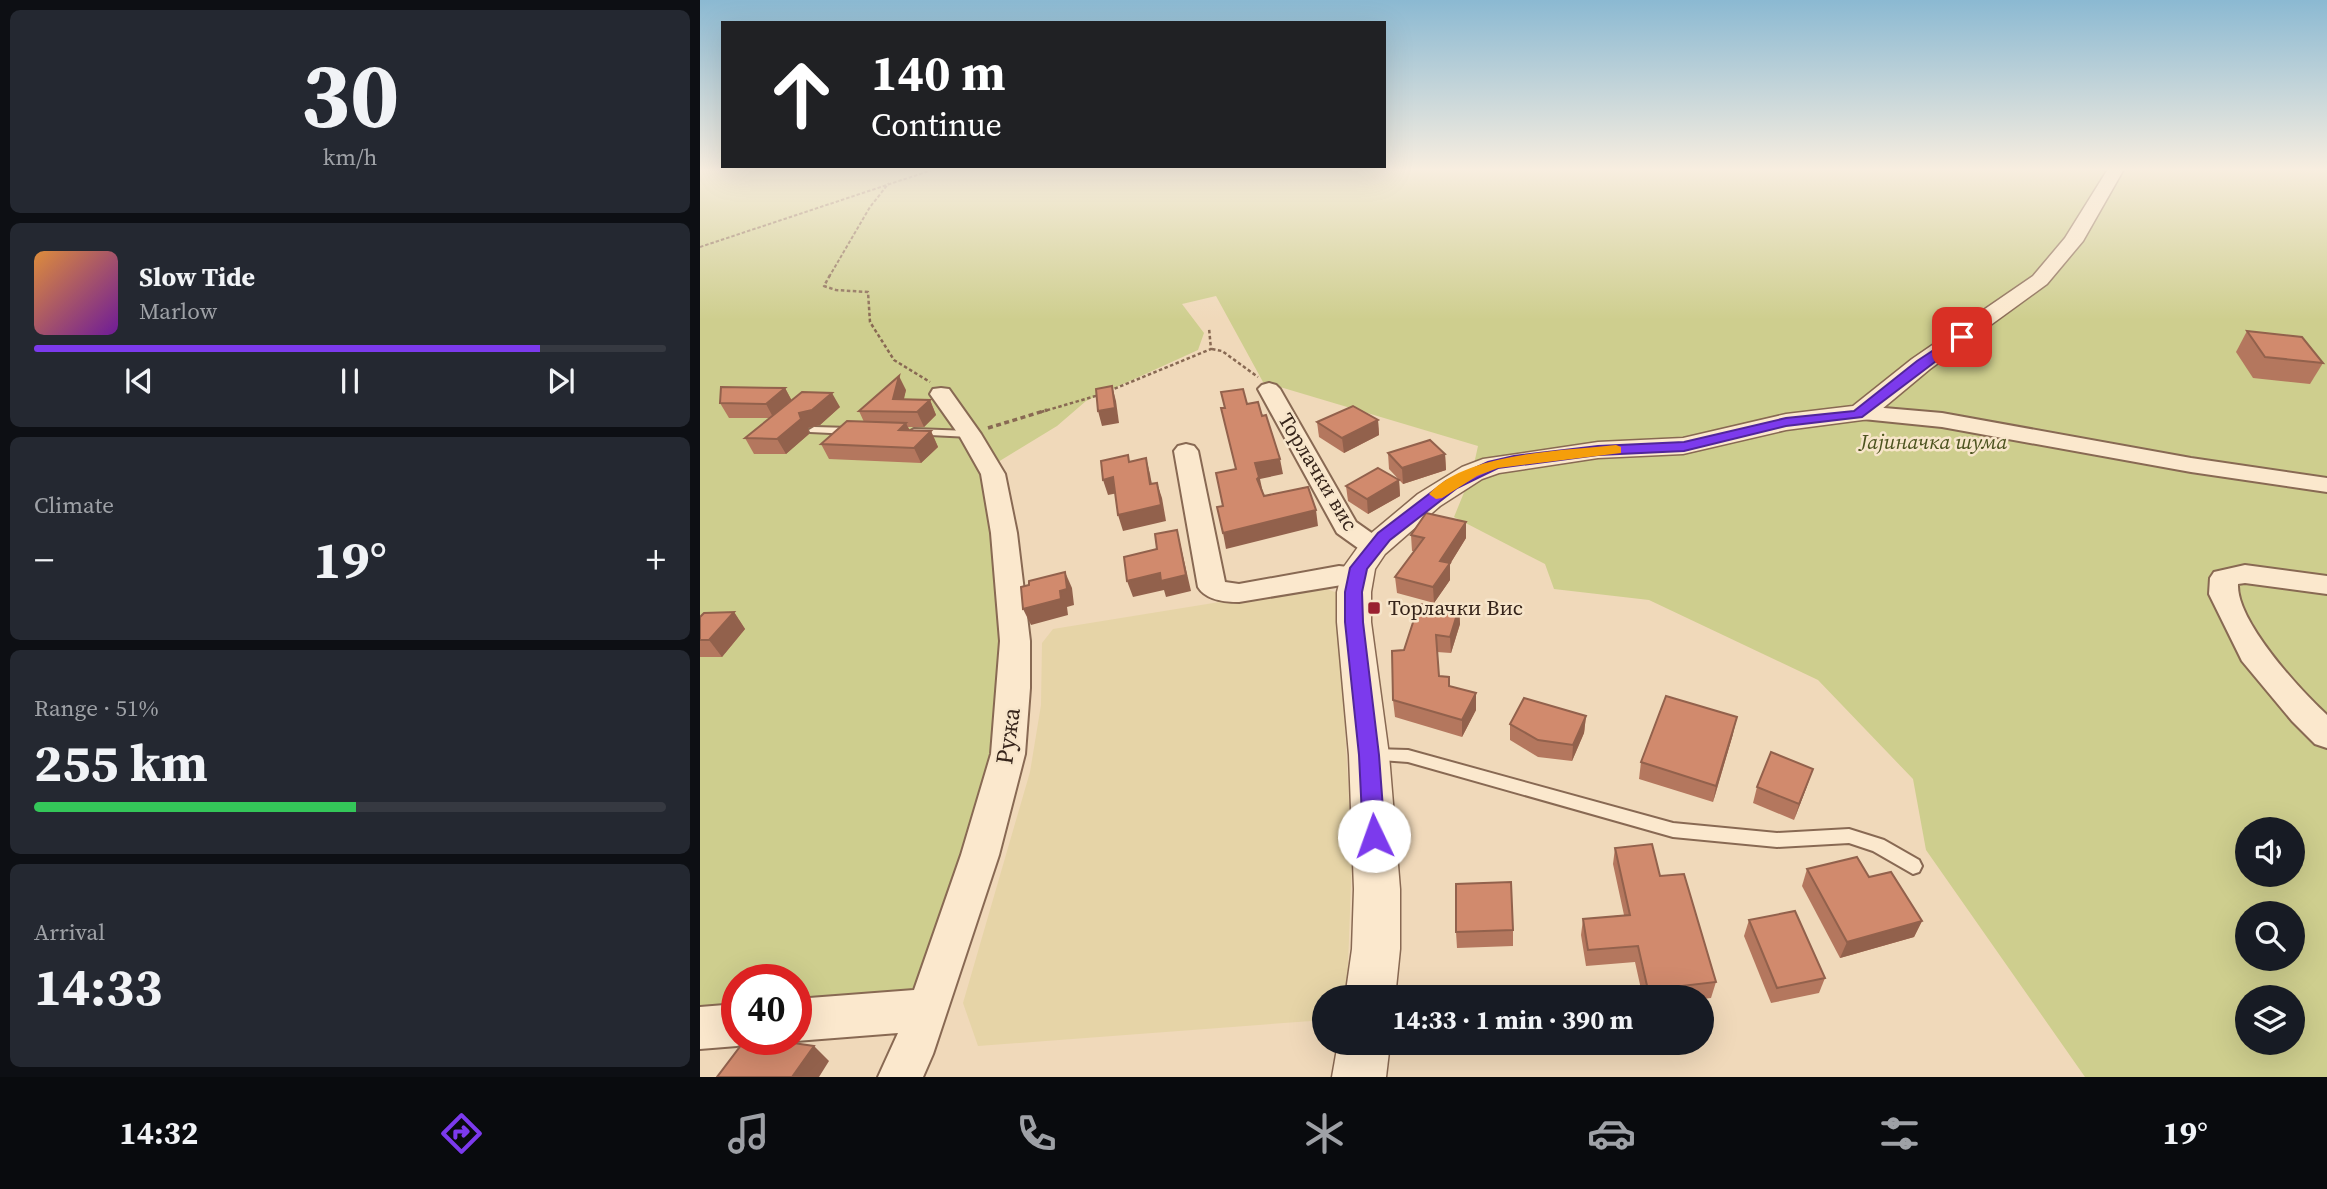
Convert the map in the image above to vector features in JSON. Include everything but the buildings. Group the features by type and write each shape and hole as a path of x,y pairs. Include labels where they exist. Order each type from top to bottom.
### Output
{"street":[{"path":"1861,413 1921,364 2040,280 2073,241 2086,219"},
{"name":"Торлачки вис","path":"1269,389 1365,561 1429,500 1451,485 1493,465 1598,450 1684,446 1786,422 1861,413"},
{"name":"Ружа","path":"900,1077 918,1039 981,856 1008,754 1014,688 1015,640 1004,533 993,474 970,434 941,394"},
{"path":"1861,413 1941,420 2327,485"},
{"path":"1186,451 1212,587 1226,593 1239,593 1339,575 1365,561"},
{"path":"1365,561 1354,622 1369,755 1377,899 1376,949 1372,985"},
{"path":"2327,585 2248,574 2228,576 2224,578 2222,586 2223,594 2253,653 2303,712 2327,735"},
{"path":"812,1019 927,1010"},
{"path":"700,1028 721,1026"},
{"path":"1359,1077 1362,1055"}],"lane":[{"path":"814,430 866,431"},
{"path":"905,432 970,434"},
{"path":"1369,755 1408,756 1672,830 1777,840 1849,836 1878,845 1913,866"}],"path":[{"path":"700,247 782,219"},
{"path":"863,219 824,286 836,290 868,292 870,322 894,360 926,377 941,394"},
{"path":"1209,328 1211,349"},
{"path":"970,434 1144,379 1211,349 1222,351 1248,368 1269,389"}],"shaded area":[{"path":"1319,586 1340,594 1352,858 1347,985 1312,985 1312,1021 978,1046 963,1003 1030,772 1041,705 1042,643 1053,629"}],"green space":[{"name":"Јајиначка шума","path":"700,219 2327,219 2327,1077 2085,1077 1926,850 1913,779 1818,680 1649,600 1554,589 1545,564 1454,517 1472,473 1478,446 1263,382 1216,296 1182,304 1204,333 1198,350 1086,401 1057,426 998,462 972,419 993,474 1008,754 913,1011 812,1019 812,964 721,964 721,1026 700,1028"}],"slow traffic":[{"path":"1436,494 1472,473 1493,465 1514,460 1616,450"}],"place":[{"name":"Торлачки Вис","path":"1374,608"}],"route":[{"path":"1374,836 1369,755 1354,622 1354,592 1359,568 1384,536 1451,485 1493,465 1598,450 1684,446 1786,422 1857,415 1921,364 1962,337"}]}
